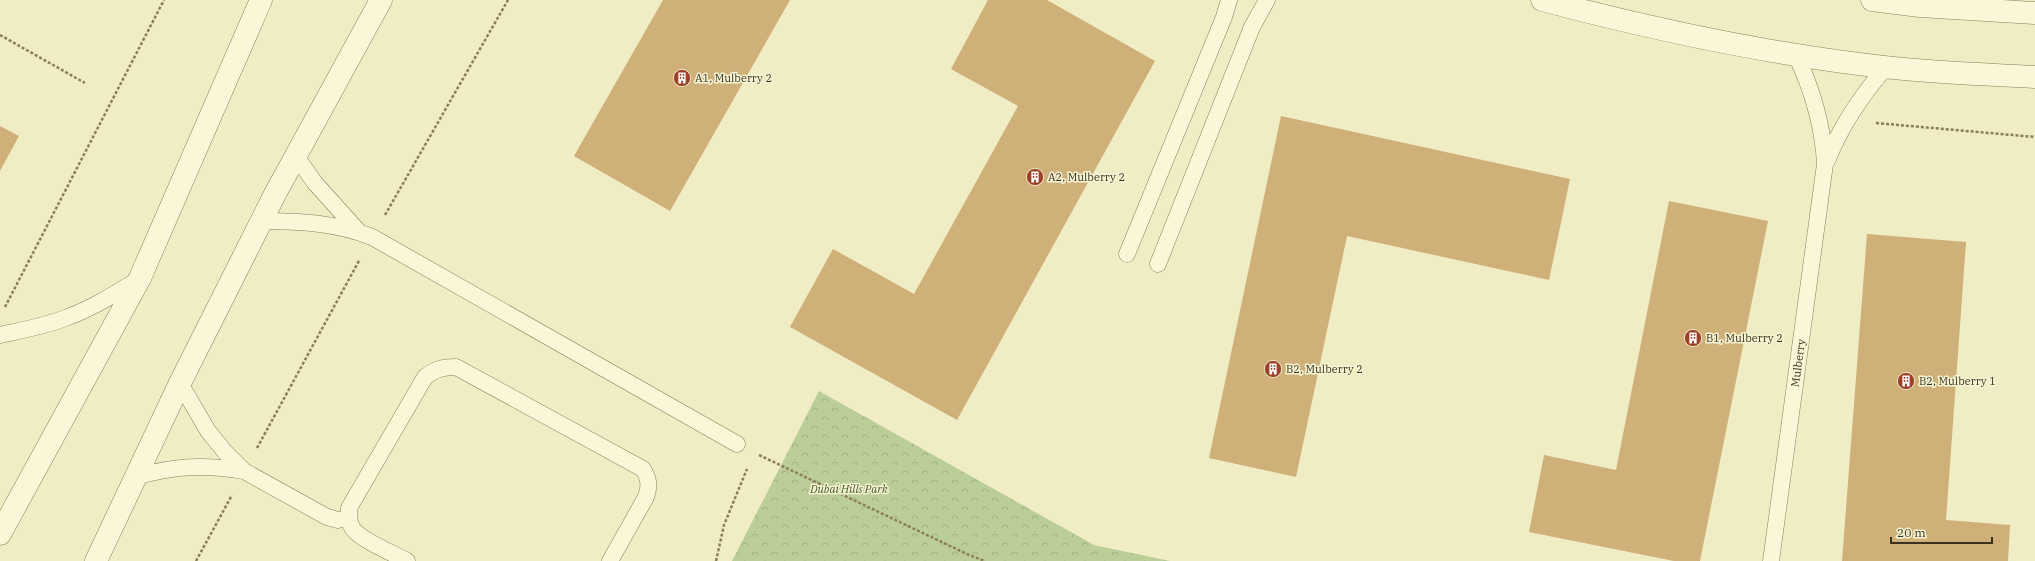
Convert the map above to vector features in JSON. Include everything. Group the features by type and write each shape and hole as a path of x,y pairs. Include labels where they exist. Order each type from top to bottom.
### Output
{"street":[{"path":"0,534 140,278 261,0"},
{"path":"1542,0 1638,25 1796,55 1886,67 2035,77"},
{"path":"1872,0 1920,6 2035,13"},
{"path":"96,561 180,384 295,155 379,1"}],"lane":[{"path":"1127,254 1224,17 1229,0"},
{"path":"1158,264 1252,27 1267,0"},
{"name":"Mulberry","path":"1771,561 1826,164 1820,117 1810,85 1796,55"},
{"name":"Mulberry","path":"1826,164 1846,120 1864,92 1886,67"},
{"path":"295,155 319,188 365,235"},
{"path":"262,221 295,221 328,225 365,235 737,444"},
{"path":"0,335 30,329 69,317 105,300 140,278"},
{"path":"407,561 362,536 353,529 348,518 349,508 425,377 434,370 444,367 456,368 643,469 648,478 649,487 646,497 610,561"},
{"path":"180,384 208,431 225,452 244,471 326,517 338,520 348,518"},
{"path":"135,477 162,470 189,466 217,466 244,471"}],"path":[{"path":"4,310 164,0"},
{"path":"196,561 365,235 508,0"},
{"path":"0,35 85,83"},
{"path":"1846,120 2035,137"},
{"path":"737,444 968,555 985,561"},
{"path":"716,561 724,525 754,452"}],"green space":[{"name":"Dubai Hills Park","path":"819,391 1094,545 1170,561 732,561"}],"building":[{"name":"A1, Mulberry 2","path":"663,0 790,0 670,211 574,156"},
{"name":"A2, Mulberry 2","path":"988,0 1047,0 1155,61 957,420 790,327 833,249 914,294 1018,106 951,69"},
{"name":"B2, Mulberry 2","path":"1281,116 1570,179 1549,280 1347,236 1296,477 1209,458"},
{"path":"0,126 19,136 0,171"},
{"name":"B1, Mulberry 2","path":"1669,201 1768,221 1700,561 1674,561 1529,532 1544,455 1616,470"},
{"name":"B2, Mulberry 1","path":"1867,234 1966,242 1946,520 2010,525 2008,561 1842,561"}],"place":[{"name":"A1, Mulberry 2","path":"682,78"},
{"name":"A2, Mulberry 2","path":"1035,177"},
{"name":"B1, Mulberry 2","path":"1693,338"},
{"name":"B2, Mulberry 2","path":"1273,369"},
{"name":"B2, Mulberry 1","path":"1906,381"}]}
